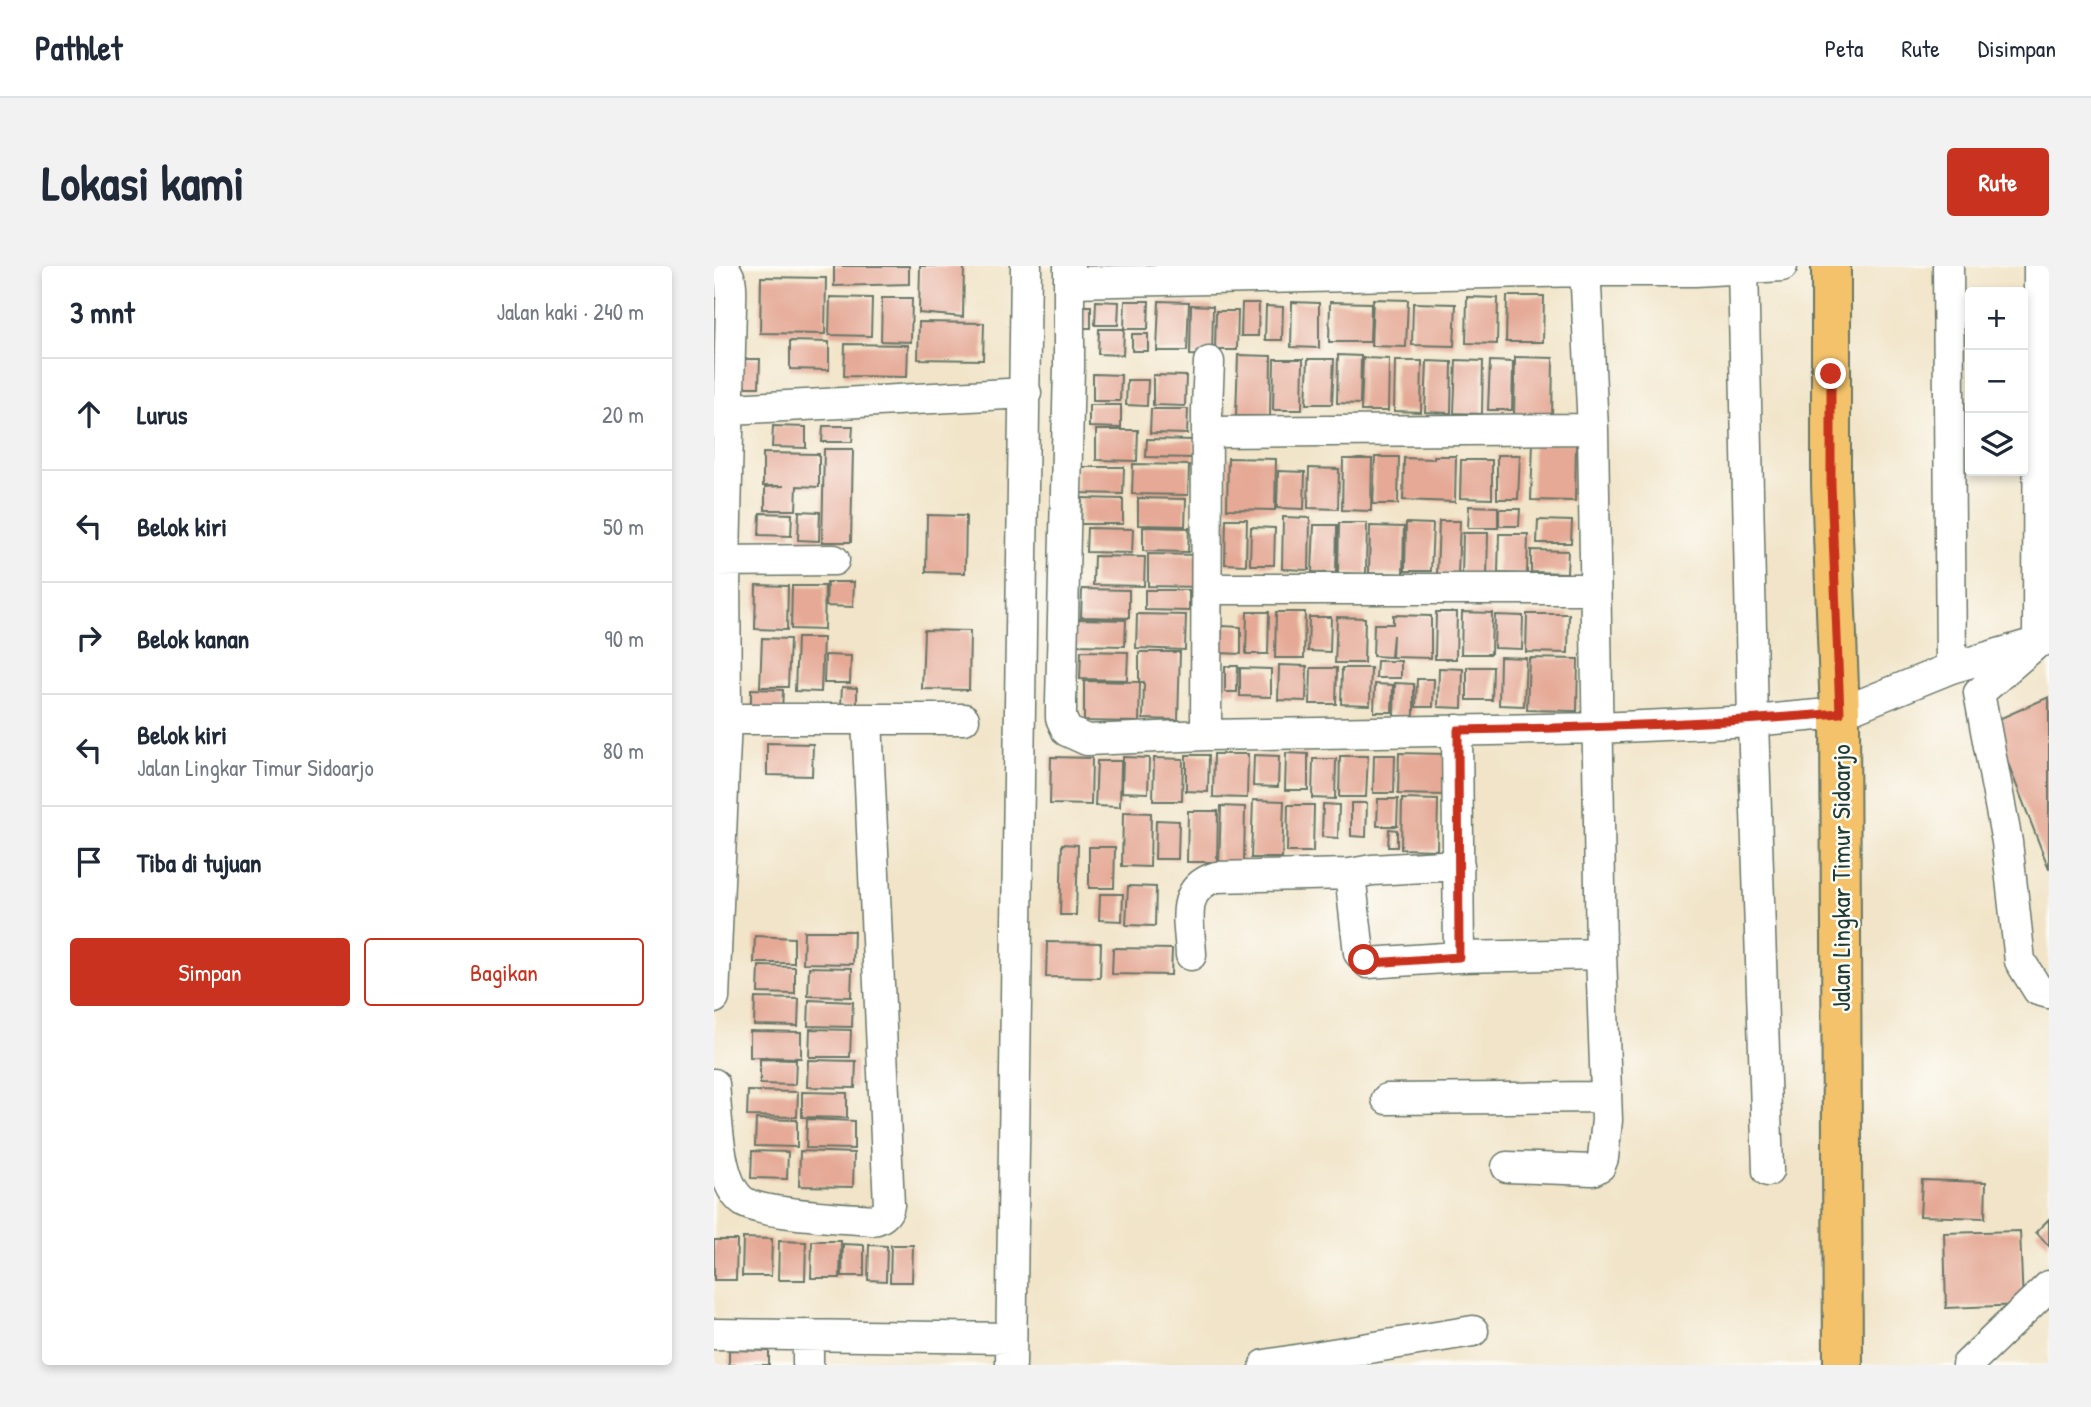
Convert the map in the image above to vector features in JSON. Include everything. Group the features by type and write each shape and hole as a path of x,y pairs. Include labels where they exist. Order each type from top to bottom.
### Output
{"main road":[{"name":"Jalan Lingkar Timur Sidoarjo","path":"1831,266 1831,484 1840,713 1843,1365"}],"street":[{"path":"714,998 720,719 721,410 731,286 727,270 720,266"},
{"path":"714,1334 808,1335 1011,1352 1026,266"},
{"path":"1783,266 1070,274 1060,702 1063,726 1069,733 1087,740 1206,735 1598,728 1754,721 1840,713 1951,668 2043,641"},
{"path":"1948,266 1951,668"},
{"path":"2039,266 2043,641"},
{"path":"1507,1167 1589,1171 1597,1168 1603,1158 1607,1120 1601,954 1593,429 1585,268"},
{"path":"1743,268 1768,1171"},
{"path":"1206,735 1209,362"},
{"path":"721,410 1026,393"},
{"path":"1208,432 1593,429"},
{"path":"720,561 834,560"},
{"path":"1206,589 1595,589"},
{"path":"2043,641 1979,693 2007,842 2020,961 2038,990 2049,993"},
{"path":"720,719 964,719"},
{"path":"714,1084 722,1158 734,1191 744,1202 785,1211 872,1220 880,1219 887,1213 867,719"},
{"path":"1458,730 1459,957"},
{"path":"1191,955 1189,906 1194,890 1206,880 1216,877 1350,874 1371,870 1459,865"},
{"path":"1350,874 1359,953 1364,960 1372,963 1459,957 1601,954"},
{"path":"1387,1099 1605,1097"},
{"path":"1967,1365 2049,1286"},
{"path":"714,1314 750,1334"},
{"path":"1265,1365 1473,1331"},
{"path":"808,1335 808,1365"}],"building":[{"path":"834,266 909,266 909,284 834,286"},
{"path":"920,266 964,266 963,317 919,313"},
{"path":"761,277 826,278 825,334 760,333"},
{"path":"1507,296 1544,296 1543,342 1506,342"},
{"path":"830,297 872,298 871,336 829,335"},
{"path":"1467,297 1498,298 1497,344 1466,343"},
{"path":"882,298 912,298 911,342 881,341"},
{"path":"1373,299 1408,300 1406,347 1371,346"},
{"path":"1096,301 1119,302 1118,325 1095,325"},
{"path":"1125,301 1149,301 1148,329 1124,329"},
{"path":"1159,301 1189,302 1187,351 1157,351"},
{"path":"1292,302 1319,303 1319,348 1291,347"},
{"path":"1330,302 1371,303 1370,342 1329,342"},
{"path":"1242,303 1259,303 1258,336 1241,336"},
{"path":"1413,303 1456,304 1454,346 1412,345"},
{"path":"1191,305 1213,306 1212,356 1190,355"},
{"path":"1080,306 1091,306 1091,328 1079,328"},
{"path":"1266,306 1283,307 1282,340 1265,340"},
{"path":"1216,311 1238,311 1237,350 1215,350"},
{"path":"919,322 984,323 983,360 918,359"},
{"path":"1099,329 1124,329 1123,355 1098,354"},
{"path":"1132,334 1148,334 1148,351 1132,351"},
{"path":"790,341 829,342 829,370 790,369"},
{"path":"845,344 908,345 907,377 844,376"},
{"path":"1238,355 1271,356 1270,416 1236,416"},
{"path":"1338,355 1361,356 1360,404 1337,403"},
{"path":"1515,357 1553,358 1552,420 1514,419"},
{"path":"1363,358 1389,359 1388,411 1361,411"},
{"path":"742,359 760,359 759,387 740,387"},
{"path":"1274,359 1303,359 1302,410 1273,410"},
{"path":"1308,359 1334,359 1332,404 1306,404"},
{"path":"1456,360 1483,361 1482,414 1454,413"},
{"path":"1395,361 1422,361 1421,412 1394,411"},
{"path":"1427,361 1452,362 1451,413 1425,412"},
{"path":"1490,361 1513,362 1512,410 1488,410"},
{"path":"1093,374 1121,375 1120,401 1093,401"},
{"path":"1153,375 1186,376 1185,406 1153,405"},
{"path":"1127,380 1148,380 1147,406 1126,405"},
{"path":"1089,405 1121,405 1121,428 1089,427"},
{"path":"1151,409 1188,409 1187,434 1150,433"},
{"path":"773,426 806,427 806,448 772,447"},
{"path":"823,426 853,426 852,442 822,442"},
{"path":"1096,430 1138,430 1137,461 1096,460"},
{"path":"1147,439 1195,440 1194,458 1146,457"},
{"path":"1533,442 1576,443 1575,501 1531,500"},
{"path":"824,449 853,449 851,542 822,542"},
{"path":"763,453 819,454 819,487 797,486 796,510 765,510 765,487 784,486 763,486"},
{"path":"1497,455 1520,455 1518,499 1497,499"},
{"path":"1434,456 1456,456 1455,502 1403,500 1404,458 1434,459"},
{"path":"1375,457 1399,457 1398,504 1373,504"},
{"path":"1228,458 1276,459 1275,510 1227,509"},
{"path":"1343,459 1372,459 1371,511 1342,510"},
{"path":"1461,460 1492,460 1492,499 1460,498"},
{"path":"1133,464 1189,465 1188,495 1132,494"},
{"path":"1077,467 1124,467 1123,494 1077,493"},
{"path":"1309,468 1339,469 1338,509 1308,508"},
{"path":"1278,471 1305,472 1304,509 1277,508"},
{"path":"1082,498 1123,499 1123,524 1081,524"},
{"path":"1138,498 1186,499 1185,526 1138,525"},
{"path":"1469,506 1498,507 1498,528 1468,528"},
{"path":"1499,509 1520,509 1519,526 1499,526"},
{"path":"799,511 820,512 819,541 798,540"},
{"path":"760,513 792,514 791,536 759,535"},
{"path":"927,515 966,516 965,573 926,572"},
{"path":"1283,517 1310,518 1309,570 1282,569"},
{"path":"1226,519 1247,519 1246,565 1225,564"},
{"path":"1538,520 1572,521 1571,543 1537,543"},
{"path":"1439,521 1460,521 1458,575 1437,574"},
{"path":"1339,523 1367,523 1366,574 1338,573"},
{"path":"1406,523 1433,524 1431,571 1405,571"},
{"path":"1314,525 1337,525 1336,573 1312,572"},
{"path":"1370,526 1404,527 1403,574 1369,573"},
{"path":"1143,527 1189,528 1188,552 1143,551"},
{"path":"1251,527 1275,528 1274,565 1250,565"},
{"path":"1087,528 1133,529 1132,553 1086,552"},
{"path":"1463,533 1488,533 1487,578 1462,578"},
{"path":"1499,534 1528,534 1527,574 1498,573"},
{"path":"1531,550 1568,551 1567,573 1531,572"},
{"path":"1148,554 1201,555 1200,587 1148,586"},
{"path":"1094,556 1145,557 1144,586 1093,585"},
{"path":"827,582 854,582 853,607 826,606"},
{"path":"756,585 788,586 787,630 755,629"},
{"path":"792,586 825,586 824,630 791,629"},
{"path":"1082,589 1129,590 1129,618 1081,617"},
{"path":"1145,590 1189,590 1189,611 1145,610"},
{"path":"1247,612 1269,612 1268,654 1246,654"},
{"path":"1276,612 1305,612 1304,658 1275,658"},
{"path":"1436,612 1457,612 1456,659 1435,659"},
{"path":"1462,612 1492,613 1491,654 1461,654"},
{"path":"1137,614 1186,615 1185,650 1136,648"},
{"path":"1527,614 1569,614 1568,653 1526,652"},
{"path":"1393,615 1431,616 1431,658 1392,657 1393,635 1391,657 1373,656 1374,624 1393,624"},
{"path":"1495,615 1523,616 1522,649 1494,648"},
{"path":"1309,617 1331,617 1330,652 1308,651"},
{"path":"1337,617 1365,618 1364,663 1335,663"},
{"path":"1075,619 1126,620 1125,646 1074,645"},
{"path":"1222,626 1241,627 1241,654 1221,653"},
{"path":"924,630 970,631 969,690 922,689"},
{"path":"762,638 790,639 788,687 760,687"},
{"path":"797,638 823,638 821,692 795,691"},
{"path":"1081,651 1128,652 1127,680 1080,679"},
{"path":"1139,652 1180,652 1178,720 1143,719 1144,682 1139,682"},
{"path":"825,655 851,656 850,683 824,683"},
{"path":"1500,657 1526,658 1524,706 1499,705"},
{"path":"1529,658 1578,659 1577,711 1527,710"},
{"path":"1377,661 1401,661 1401,678 1376,678"},
{"path":"1279,665 1307,666 1306,701 1278,700"},
{"path":"1225,666 1238,666 1237,692 1225,692"},
{"path":"1467,667 1493,667 1492,700 1467,700"},
{"path":"1240,668 1271,669 1271,697 1240,696"},
{"path":"1311,668 1337,668 1336,704 1310,704"},
{"path":"1342,668 1371,668 1370,705 1341,704"},
{"path":"1439,668 1463,669 1462,708 1438,707"},
{"path":"1417,679 1434,679 1433,707 1416,707"},
{"path":"1084,681 1140,682 1139,722 1084,721"},
{"path":"1395,683 1414,684 1414,716 1394,716"},
{"path":"1375,684 1393,685 1392,712 1374,712"},
{"path":"842,687 857,688 857,706 841,705"},
{"path":"751,689 783,690 782,710 751,710"},
{"path":"2049,697 2049,869 1992,722"},
{"path":"767,743 813,744 812,776 767,775"},
{"path":"1286,753 1308,754 1308,790 1285,790"},
{"path":"1399,753 1445,754 1444,795 1398,794"},
{"path":"1214,754 1248,754 1247,798 1213,797"},
{"path":"1186,755 1209,755 1208,792 1186,791"},
{"path":"1254,755 1279,756 1278,787 1253,786"},
{"path":"1374,755 1395,755 1394,793 1373,793"},
{"path":"1340,756 1368,756 1366,797 1339,797"},
{"path":"1051,757 1092,758 1091,805 1050,804"},
{"path":"1123,757 1149,758 1148,793 1122,792"},
{"path":"1154,758 1183,759 1182,801 1153,801"},
{"path":"1313,759 1336,759 1335,799 1312,798"},
{"path":"1097,761 1121,761 1120,807 1095,806"},
{"path":"1378,799 1398,799 1397,826 1377,826"},
{"path":"1402,799 1438,800 1437,850 1401,849"},
{"path":"1253,800 1284,801 1282,858 1251,858"},
{"path":"1351,803 1367,803 1366,837 1351,836"},
{"path":"1323,804 1339,805 1338,838 1322,837"},
{"path":"1288,805 1314,805 1313,852 1287,852"},
{"path":"1221,806 1245,807 1244,864 1219,864"},
{"path":"1188,811 1218,811 1217,862 1187,862"},
{"path":"1123,812 1151,813 1150,867 1122,866"},
{"path":"1156,820 1179,821 1178,859 1155,859"},
{"path":"1389,829 1397,830 1397,847 1388,847"},
{"path":"1062,844 1078,845 1076,915 1060,915"},
{"path":"1089,847 1115,847 1114,888 1089,888"},
{"path":"1128,886 1156,887 1155,926 1126,925"},
{"path":"1100,894 1123,894 1122,921 1099,920"},
{"path":"804,931 854,931 853,964 803,963"},
{"path":"755,936 794,938 794,963 754,963"},
{"path":"1047,942 1101,943 1100,978 1046,977"},
{"path":"1113,948 1172,949 1171,975 1112,974"},
{"path":"759,966 795,967 795,994 758,993"},
{"path":"809,967 852,968 851,997 808,996"},
{"path":"755,998 799,999 798,1026 754,1025"},
{"path":"809,1000 853,1002 852,1027 808,1026"},
{"path":"810,1029 851,1030 850,1057 809,1057"},
{"path":"750,1031 801,1032 801,1058 750,1057"},
{"path":"760,1059 796,1060 795,1085 760,1084"},
{"path":"808,1060 856,1061 855,1088 807,1087"},
{"path":"748,1091 798,1092 797,1117 747,1116"},
{"path":"802,1092 847,1093 847,1118 802,1117"},
{"path":"756,1119 797,1120 797,1147 755,1146"},
{"path":"807,1119 854,1121 854,1149 806,1148"},
{"path":"752,1151 788,1152 787,1179 751,1178"},
{"path":"800,1151 854,1153 853,1187 799,1186"},
{"path":"1922,1180 1986,1182 1985,1218 1920,1216"},
{"path":"2049,1219 2049,1246 2036,1232"},
{"path":"2020,1231 2023,1305 1946,1308 1944,1233"},
{"path":"743,1238 772,1239 771,1276 742,1276"},
{"path":"714,1240 737,1240 736,1280 714,1280"},
{"path":"779,1241 806,1242 805,1280 778,1280"},
{"path":"812,1241 841,1241 840,1278 811,1278"},
{"path":"843,1244 864,1245 864,1276 842,1276"},
{"path":"869,1245 887,1246 886,1281 868,1280"},
{"path":"891,1245 913,1245 912,1282 890,1282"},
{"path":"729,1350 769,1351 769,1365 729,1365"}],"route":[{"path":"1364,960 1372,963 1459,957 1458,730 1668,725 1840,713 1831,484 1831,374"}]}
